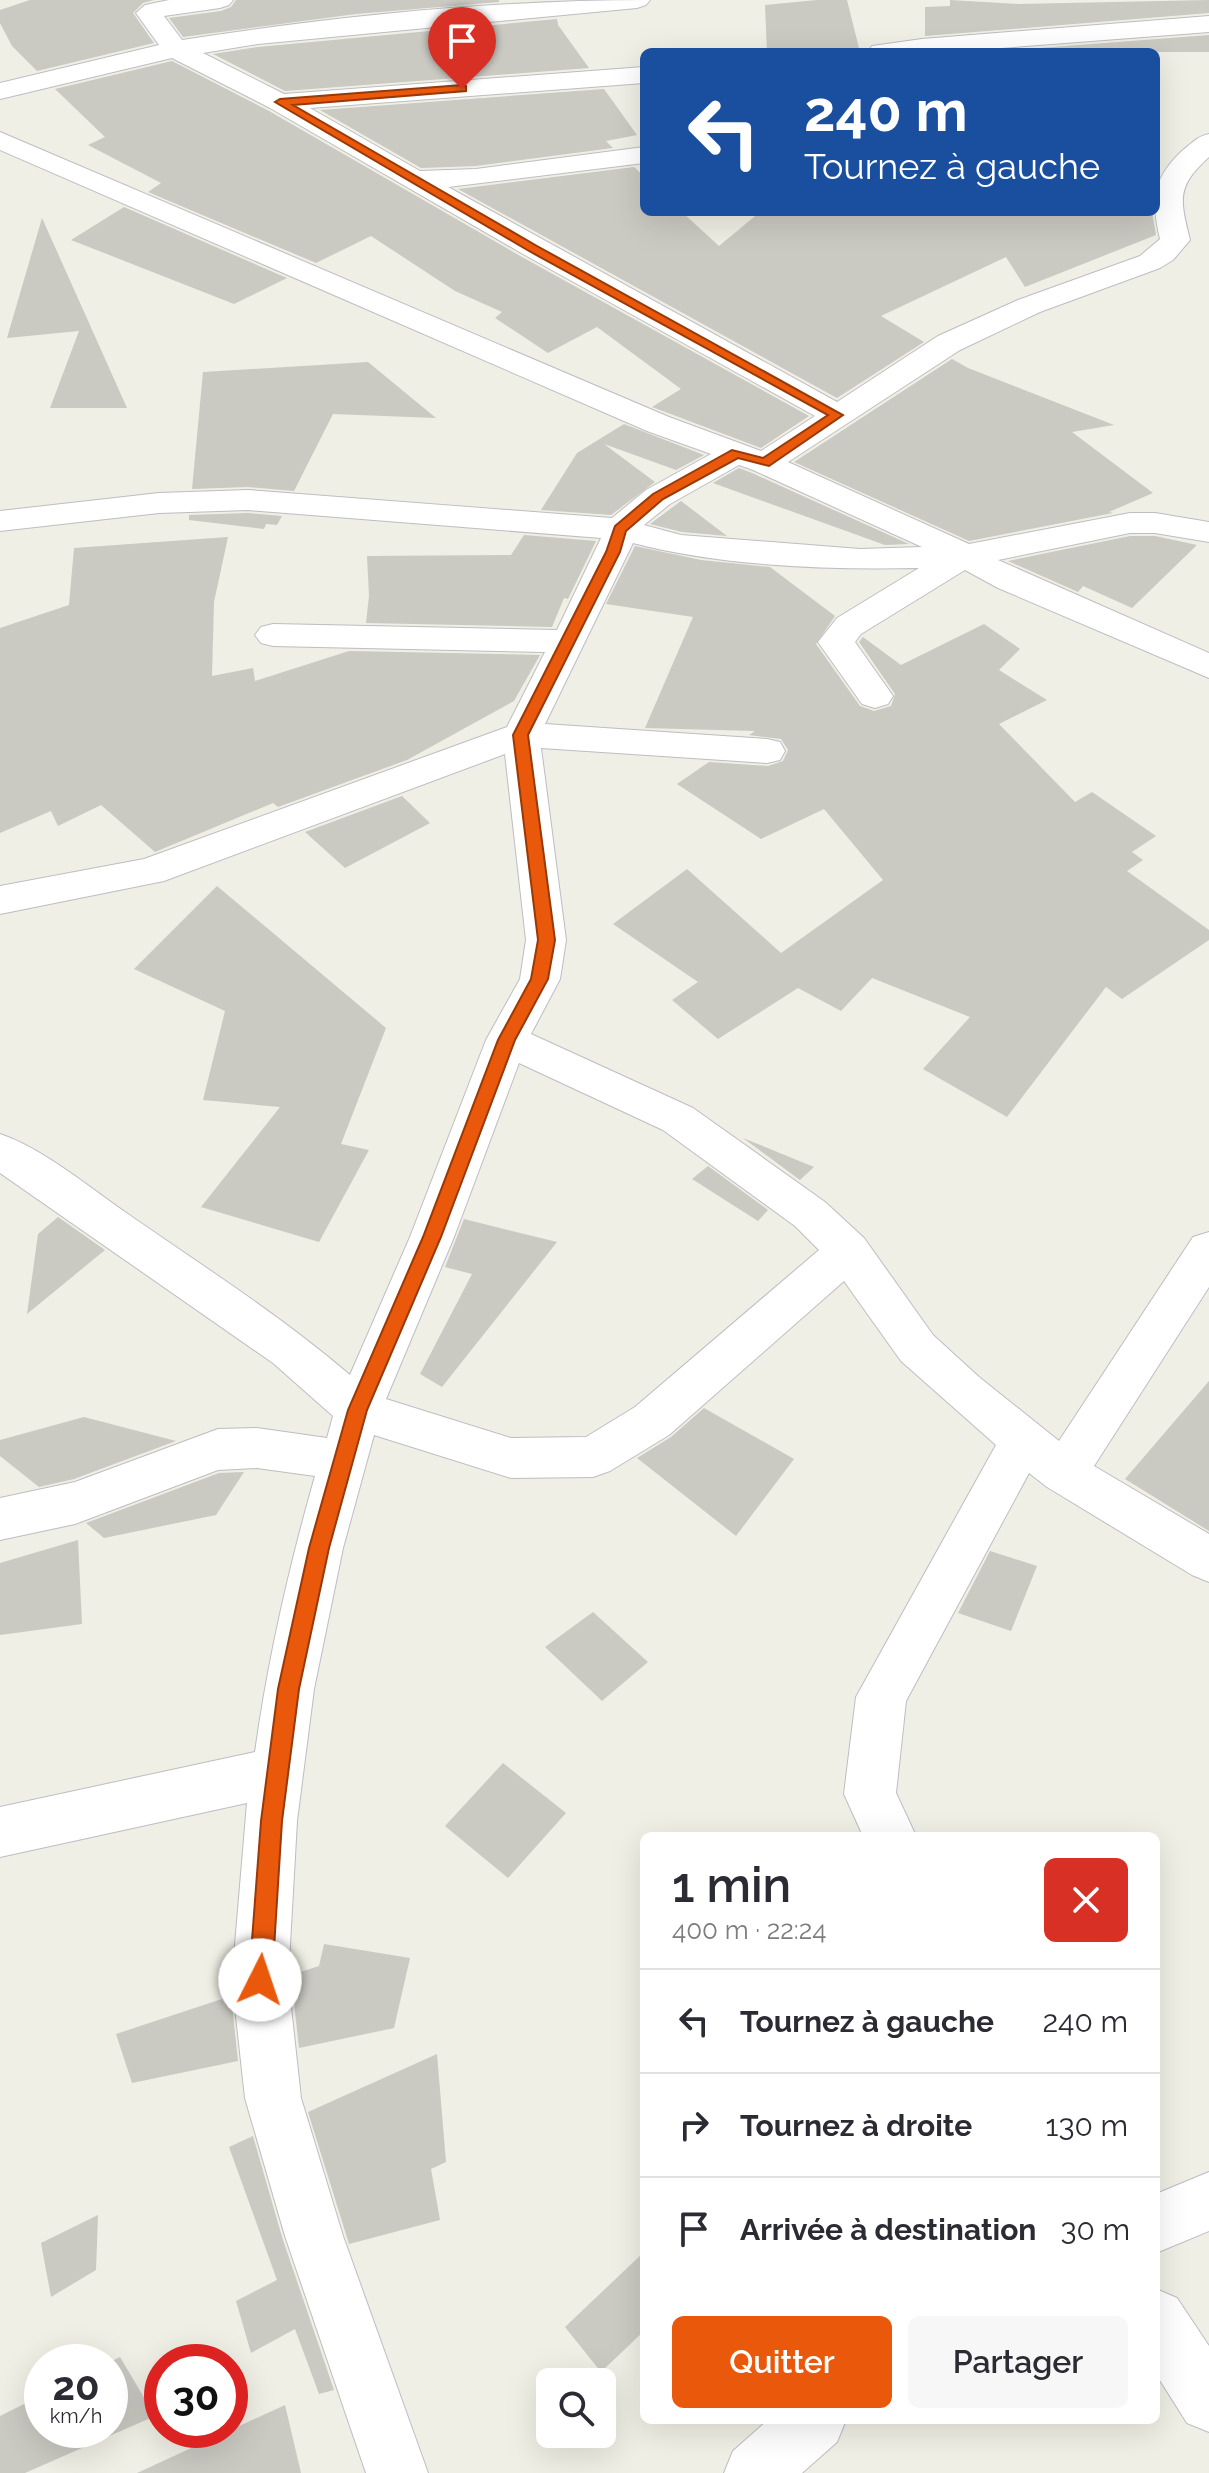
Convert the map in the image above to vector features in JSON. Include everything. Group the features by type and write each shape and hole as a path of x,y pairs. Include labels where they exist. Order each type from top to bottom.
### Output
{"street":[{"path":"220,0 149,13 175,49 280,102 837,415"},
{"path":"0,91 175,49 258,36 637,0"},
{"path":"917,48 1034,35 1209,24"},
{"path":"1120,48 1162,28"},
{"path":"280,102 640,75"},
{"path":"0,140 658,424 750,458 937,541 1010,580 1209,667"},
{"path":"397,2473 314,2236 273,2098 260,1980 271,1821 289,1689 319,1548 358,1410 432,1237 507,1040 540,979 546,940 521,735 613,552 620,529 658,497 750,458 837,415 949,343 1029,306 1150,262 1163,254 1175,240 1166,203 1168,185 1175,173 1209,142"},
{"path":"415,180 476,177 640,156"},
{"path":"0,521 159,503 248,500 620,529 680,545 835,558 963,556 1130,523 1155,523 1209,532"},
{"path":"875,696 836,642 849,626 963,556"},
{"path":"273,635 568,641"},
{"path":"0,900 150,871 521,735 767,751"},
{"path":"507,1040 678,1119 810,1214 848,1251 917,1348 1023,1440 1064,1473 1209,1560"},
{"path":"0,1151 289,1350 358,1410 511,1458 593,1457 652,1421 848,1251"},
{"path":"1064,1473 1209,1250"},
{"path":"888,1832 870,1794 881,1697 1023,1440"},
{"path":"0,1519 31,1517 77,1503 186,1459 225,1449 260,1447 343,1462"},
{"path":"0,1832 278,1772"},
{"path":"1160,2325 1209,2401"},
{"path":"755,2473 810,2424"}],"building":[{"path":"30,0 154,0 143,3 133,13 154,43 37,71 12,46 0,23 0,10"},
{"path":"236,0 499,2 356,14 183,37 169,18 221,11 231,7"},
{"path":"847,0 859,48 767,48 765,5"},
{"path":"950,0 1019,4 1209,0 1209,13 925,36 925,7 950,6"},
{"path":"557,19 558,25 589,68 285,91 213,54 258,47"},
{"path":"1209,35 1209,52 1160,52 1160,48 1040,48"},
{"path":"172,61 269,111 522,257 809,416 761,448 652,407 681,389 597,327 548,353 495,318 502,312 455,291 371,236 316,263 148,192 161,183 88,145 105,137 55,89"},
{"path":"604,89 637,135 606,141 613,148 476,166 421,168 320,110"},
{"path":"634,167 640,172 640,216 686,216 719,246 755,216 1153,216 1156,235 1025,287 1006,257 881,316 924,342 837,398 458,189"},
{"path":"124,207 287,278 234,304 71,240"},
{"path":"42,218 127,408 50,408 79,331 7,338"},
{"path":"952,359 1114,425 1072,432 1153,493 1109,512 1113,513 969,541 794,462"},
{"path":"368,362 436,418 333,414 294,491 248,487 192,489 203,372"},
{"path":"624,424 704,455 676,470 604,444 655,482 611,515 541,510 577,453"},
{"path":"739,468 909,544 885,545 713,483"},
{"path":"681,501 727,536 682,532 650,524"},
{"path":"248,513 282,516 277,525 266,524 264,529 189,520 189,515"},
{"path":"524,535 596,541 568,599 564,598 552,627 366,623 369,596 367,556 511,555"},
{"path":"1130,536 1155,536 1197,545 1132,608 1083,586 1078,592 1008,561"},
{"path":"228,537 214,602 212,676 253,668 255,681 349,651 540,655 514,701 407,760 278,807 273,803 155,852 101,805 58,826 51,811 0,833 0,628 69,605 74,548"},
{"path":"635,546 701,560 770,567 835,616 816,644 860,706 874,711 891,706 895,694 859,642 863,637 901,665 984,624 1020,649 999,670 1047,700 999,724 1075,802 1092,792 1156,836 1132,852 1143,860 1127,871 1209,930 1209,940 1122,999 1106,987 1007,1117 923,1069 970,1017 872,978 841,1011 798,988 718,1039 672,1000 698,982 613,924 687,869 781,953 883,880 824,809 761,839 677,784 709,762 768,766 783,761 788,750 781,739 749,735 755,731 645,728 693,617 606,604"},
{"path":"402,796 430,823 345,868 305,832"},
{"path":"217,886 386,1028 341,1144 369,1150 319,1242 201,1207 280,1107 203,1100 225,1011 134,969"},
{"path":"743,1138 814,1167 800,1180"},
{"path":"708,1166 768,1210 758,1221 692,1179"},
{"path":"58,1217 105,1250 27,1314 38,1234"},
{"path":"464,1219 557,1242 442,1387 420,1374 472,1274 445,1267"},
{"path":"1209,1381 1209,1531 1125,1479"},
{"path":"704,1408 794,1459 736,1536 637,1458 671,1437"},
{"path":"84,1417 176,1441 74,1479 39,1487 0,1456 0,1440"},
{"path":"244,1472 216,1515 104,1538 86,1523 219,1473"},
{"path":"78,1540 82,1624 0,1635 0,1563"},
{"path":"990,1551 1037,1566 1011,1631 958,1613"},
{"path":"593,1612 648,1662 602,1701 545,1647"},
{"path":"503,1763 566,1813 508,1878 445,1826"},
{"path":"324,1944 410,1958 394,2028 299,2048 291,1975 319,1966"},
{"path":"231,1996 238,2061 132,2083 116,2034"},
{"path":"437,2054 446,2162 431,2169 440,2220 349,2244 308,2112"},
{"path":"253,2136 282,2237 334,2390 319,2394 295,2329 251,2353 236,2301 277,2280 229,2147"},
{"path":"98,2215 96,2270 51,2297 41,2243"},
{"path":"640,2256 640,2335 605,2368 598,2368 565,2327"},
{"path":"128,2370 144,2397 144,2421 128,2428"},
{"path":"24,2404 24,2448 82,2448 25,2473 0,2473 0,2416"},
{"path":"285,2405 301,2473 137,2473 191,2448 248,2448 248,2422"}],"route":[{"path":"260,1980 271,1821 289,1689 319,1548 358,1410 432,1237 507,1040 540,979 546,940 521,735 613,552 620,529 658,497 737,453 764,463 837,415 533,248 280,102 462,89"}]}
